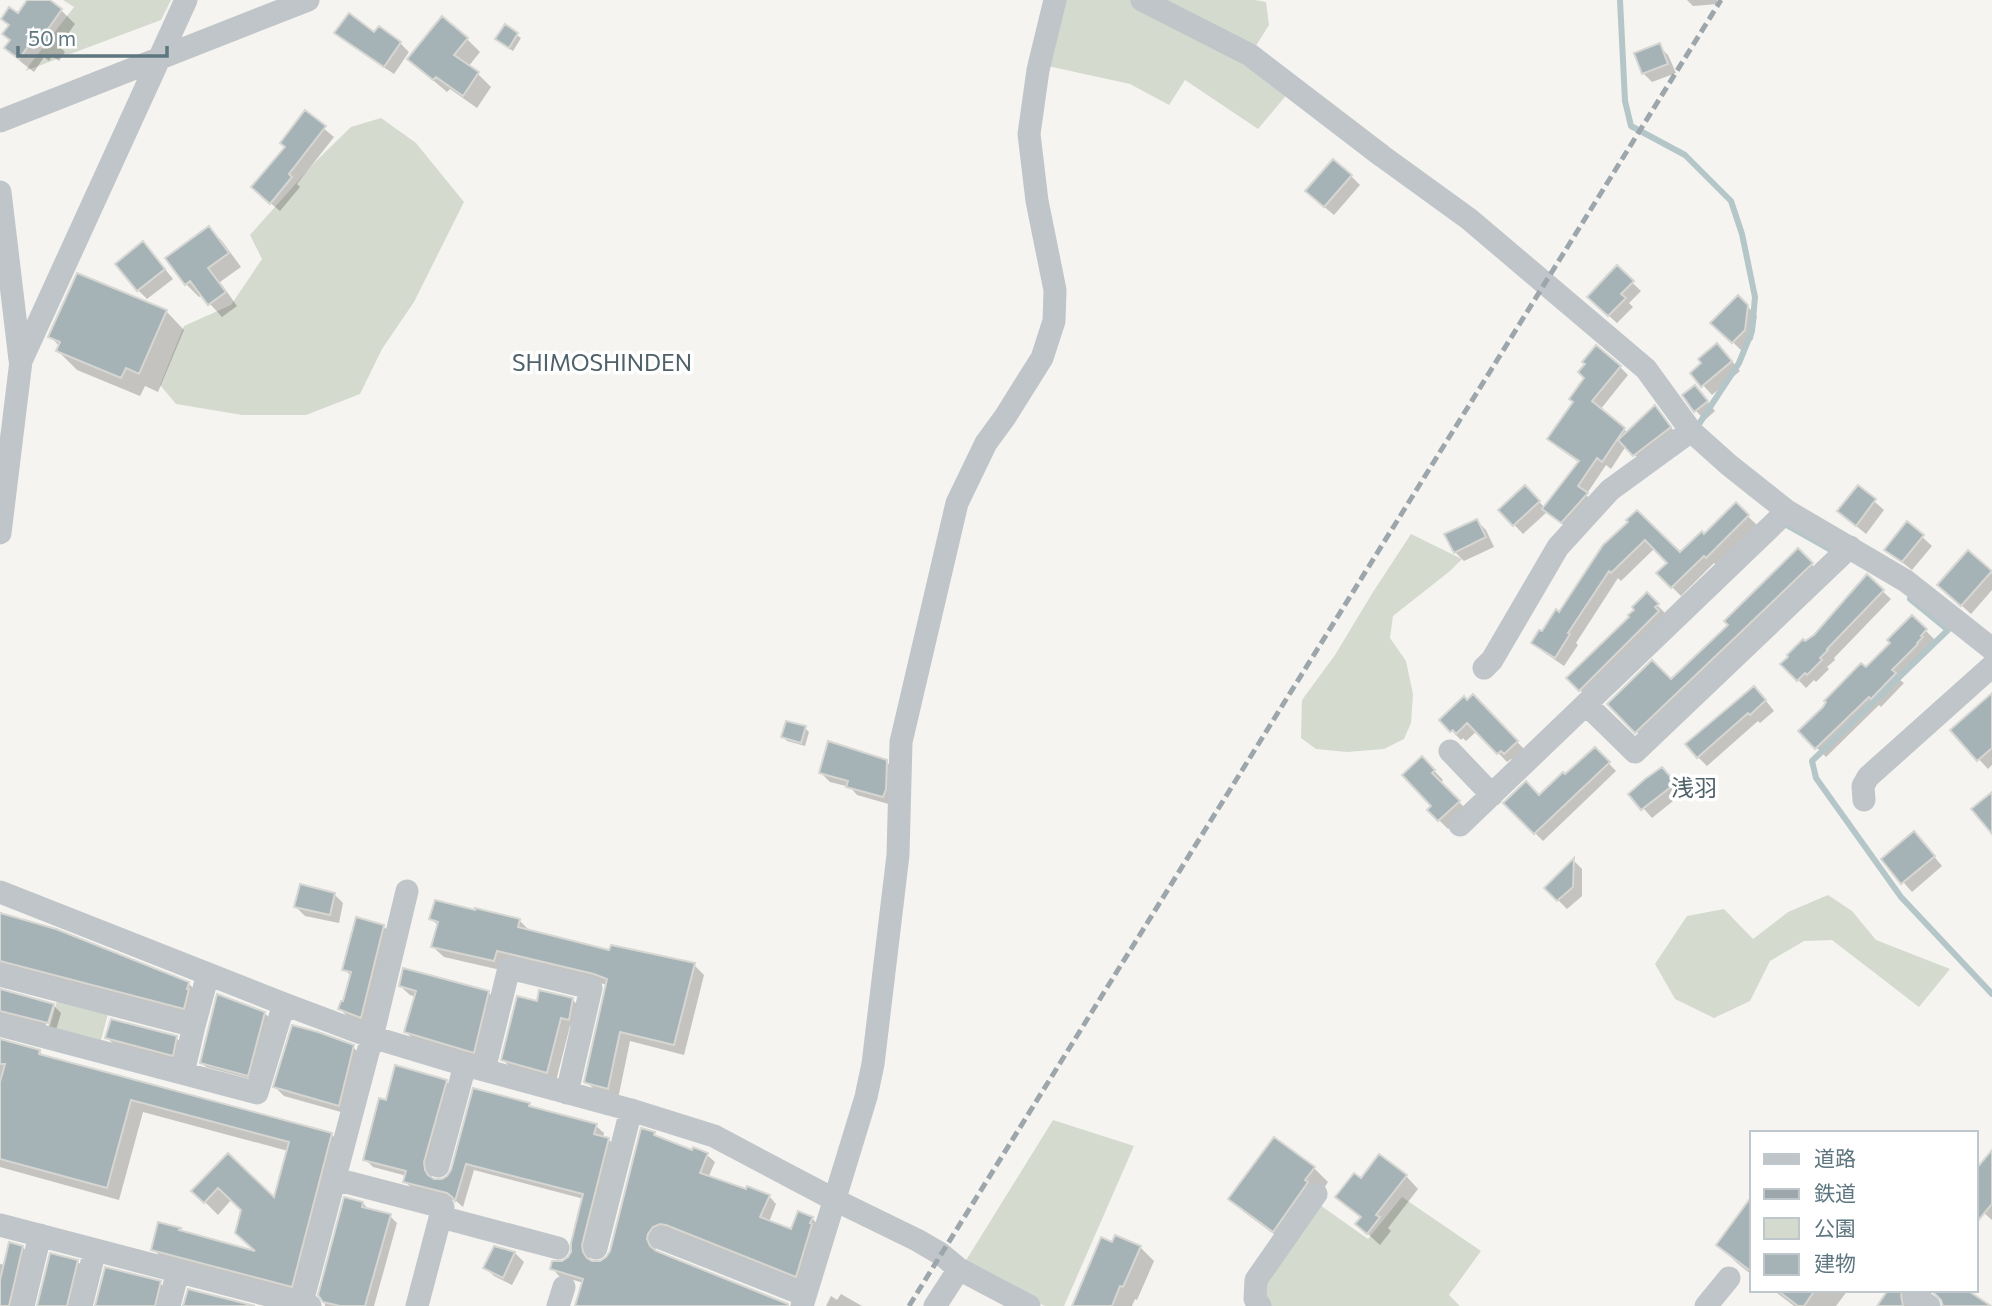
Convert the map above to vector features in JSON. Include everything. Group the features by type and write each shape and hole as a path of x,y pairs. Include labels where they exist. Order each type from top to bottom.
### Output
{"street":[{"path":"21,361 186,0"},
{"path":"0,121 308,0"},
{"path":"661,1238 803,1300 866,1097 873,1065 898,855 901,742 957,503 986,443 1042,358 1054,321 1055,290 1037,201 1029,134 1038,70 1055,0"},
{"path":"1142,0 1250,55 1469,219 1646,369 1691,431 1728,465 1787,512 1906,581 1992,649"},
{"path":"0,192 21,361 0,533"},
{"path":"1484,668 1492,660 1558,547 1610,491 1691,431"},
{"path":"1460,825 1787,512"},
{"path":"1587,705 1634,752 1850,547"},
{"path":"1864,800 1863,786 1868,777 1992,666"},
{"path":"1450,751 1492,795"},
{"path":"0,1225 304,1305 407,891"},
{"path":"0,892 372,1037 714,1136 917,1240 942,1254 959,1269 1030,1306"},
{"path":"439,1166 509,968 591,988 567,1093"},
{"path":"183,1073 208,974"},
{"path":"0,975 194,1026"},
{"path":"0,1025 257,1093 284,1004"},
{"path":"596,1248 631,1110"},
{"path":"335,1179 443,1207 417,1306"},
{"path":"1260,1306 1255,1299 1256,1280 1316,1194"},
{"path":"440,1217 558,1248"},
{"path":"23,1306 40,1235"},
{"path":"81,1306 95,1250"},
{"path":"935,1306 959,1269"},
{"path":"169,1306 178,1271"},
{"path":"1706,1306 1729,1278"}],"green space":[{"path":"63,0 171,0 161,20 25,71 74,7"},
{"path":"1058,0 1266,2 1269,25 1247,60 1289,92 1258,129 1185,80 1169,105 1130,84 1043,65"},
{"path":"381,118 416,143 464,202 414,302 382,349 360,394 306,415 242,415 176,404 160,385 184,326 231,305 262,259 250,235 316,161 351,127"},
{"path":"1411,534 1462,559 1393,616 1390,638 1406,661 1413,694 1411,723 1404,739 1384,749 1347,752 1316,749 1301,738 1302,700 1335,655"},
{"path":"1828,895 1852,911 1876,940 1950,969 1919,1007 1832,940 1804,941 1770,961 1750,1001 1714,1018 1675,999 1655,964 1687,916 1724,909 1753,939 1788,912"},
{"path":"58,997 109,1010 101,1040 50,1027"},
{"path":"1053,1120 1134,1146 1064,1306 1045,1306 1007,1288 965,1262"},
{"path":"1402,1197 1481,1251 1449,1295 1460,1306 1262,1306 1259,1281 1320,1205 1368,1239"}],"building":[{"path":"27,0 50,0 62,9 46,32 52,37 44,48 37,44 34,48 29,45 19,59 4,48 10,40 2,34 9,25 1,19 9,7 18,13"},
{"path":"349,13 374,32 379,26 401,42 384,67 334,33"},
{"path":"442,16 468,38 454,55 479,72 463,96 436,77 433,80 407,59"},
{"path":"505,24 518,33 509,48 495,39"},
{"path":"1660,43 1668,64 1642,74 1634,53"},
{"path":"305,110 326,126 289,174 292,177 270,204 251,187 285,147 280,143"},
{"path":"1333,159 1352,175 1324,207 1305,191"},
{"path":"209,226 229,253 208,268 226,292 208,305 190,281 185,285 165,258"},
{"path":"143,241 165,269 137,291 115,264"},
{"path":"1617,265 1634,281 1621,294 1626,298 1608,316 1587,297"},
{"path":"77,273 167,310 139,374 126,368 121,378 56,351 60,342 48,337"},
{"path":"1738,295 1748,305 1745,330 1732,343 1710,323"},
{"path":"1717,343 1732,361 1701,387 1690,373 1701,363 1698,359"},
{"path":"1596,345 1621,366 1592,401 1625,428 1602,462 1597,458 1578,486 1588,493 1561,523 1542,509 1579,461 1547,439 1573,402 1569,399 1584,378 1578,372 1585,364 1582,362"},
{"path":"1695,385 1708,401 1694,412 1682,395"},
{"path":"1655,405 1671,427 1633,456 1618,440"},
{"path":"1525,485 1540,501 1513,526 1498,510"},
{"path":"1858,485 1876,499 1856,526 1837,511"},
{"path":"1736,502 1749,515 1671,588 1656,573 1667,563 1645,540 1611,573 1609,571 1568,633 1570,634 1555,658 1531,643 1556,609 1559,612 1603,545 1637,510 1680,552 1702,531 1704,534"},
{"path":"1477,519 1486,537 1454,553 1444,534"},
{"path":"1907,521 1924,535 1902,562 1884,550"},
{"path":"1798,548 1813,563 1635,733 1607,704 1652,660 1671,679 1728,625 1724,621"},
{"path":"1968,550 1992,571 1961,606 1937,585"},
{"path":"1867,574 1884,590 1827,649 1820,658 1822,660 1797,681 1780,664 1803,639 1805,641 1814,635"},
{"path":"1647,592 1659,604 1655,607 1659,611 1579,691 1566,678 1629,617 1634,610 1632,607"},
{"path":"1912,615 1927,629 1918,644 1892,670 1896,673 1871,699 1869,697 1815,749 1798,731 1861,663 1866,667 1890,643 1887,640"},
{"path":"1754,686 1766,700 1697,758 1685,744"},
{"path":"1992,693 1992,748 1977,761 1950,730"},
{"path":"1473,694 1518,741 1504,754 1501,751 1497,754 1467,723 1456,734 1453,730 1450,732 1439,720 1464,696 1467,700"},
{"path":"786,721 806,726 801,743 781,737"},
{"path":"828,741 887,760 886,789 883,797 846,787 848,781 819,773"},
{"path":"1595,747 1610,762 1534,834 1503,803 1526,781 1539,795"},
{"path":"1422,756 1435,770 1432,773 1460,801 1438,821 1427,810 1431,806 1402,775"},
{"path":"1662,767 1676,783 1641,810 1628,794"},
{"path":"1992,792 1992,834 1971,809"},
{"path":"1914,831 1935,856 1901,884 1881,859"},
{"path":"1574,858 1573,887 1557,901 1544,888"},
{"path":"300,884 335,893 330,915 294,907"},
{"path":"435,900 520,919 518,927 609,950 611,945 695,963 674,1045 620,1032 608,1089 584,1082 607,979 497,951 494,961 431,947 438,922 429,919"},
{"path":"0,913 56,929 189,982 184,1009 0,961"},
{"path":"356,917 384,925 361,1018 338,1009 351,972 342,970"},
{"path":"403,968 489,991 474,1053 404,1032 416,991 399,986"},
{"path":"0,989 54,1004 48,1023 0,1011"},
{"path":"539,990 573,998 569,1020 561,1018 547,1073 501,1060 517,996 537,1001"},
{"path":"217,994 265,1012 248,1076 200,1063"},
{"path":"111,1019 177,1036 173,1056 105,1038"},
{"path":"292,1025 354,1045 339,1106 273,1087"},
{"path":"0,1039 40,1050 39,1054 332,1133 292,1287 151,1250 158,1222 255,1251 235,1233 241,1210 218,1188 204,1203 191,1191 228,1153 274,1197 289,1142 131,1100 107,1188 0,1159 0,1082 5,1064 0,1064"},
{"path":"395,1065 447,1080 424,1162 425,1170 434,1179 442,1179 451,1170 473,1088 597,1124 594,1134 609,1138 582,1245 583,1252 592,1261 600,1261 610,1251 641,1128 692,1150 693,1147 708,1153 700,1173 770,1195 760,1217 791,1229 798,1211 813,1217 796,1277 666,1225 653,1227 648,1234 650,1246 656,1251 788,1306 575,1306 583,1279 550,1269 552,1261 562,1261 571,1252 583,1194 466,1164 455,1201 447,1193 403,1182 406,1171 363,1160 379,1098 386,1100"},
{"path":"1274,1137 1315,1167 1305,1180 1308,1182 1273,1232 1228,1199"},
{"path":"1992,1150 1992,1204 1978,1221 1978,1167"},
{"path":"1379,1154 1407,1175 1376,1215 1380,1217 1367,1234 1355,1224 1361,1217 1335,1197 1354,1173 1361,1178"},
{"path":"344,1197 363,1202 362,1207 391,1214 365,1306 340,1306 323,1302 318,1295"},
{"path":"1750,1199 1750,1270 1716,1245"},
{"path":"1115,1235 1141,1246 1112,1306 1072,1306 1101,1237 1112,1242"},
{"path":"9,1242 23,1246 9,1306 0,1306 0,1280"},
{"path":"494,1246 515,1252 503,1278 483,1268"},
{"path":"50,1253 78,1260 67,1306 37,1306"},
{"path":"105,1267 161,1281 155,1306 95,1306"},
{"path":"188,1289 255,1306 183,1306"},
{"path":"1780,1292 1814,1292 1804,1306 1798,1306"},
{"path":"1887,1292 1902,1292 1903,1306 1877,1306"},
{"path":"1933,1292 1970,1292 1991,1306 1943,1306"}],"waterway":[{"path":"1620,0 1625,101 1631,126 1685,155 1731,201 1742,234 1755,297 1752,331 1739,363 1695,430"},
{"path":"1781,522 1836,553"},
{"path":"1910,599 1948,630 1812,761 1816,778 1901,897 1992,994"}],"railway":[{"path":"909,1306 1721,0"}],"district":[{"name":"SHIMOSHINDEN","path":"602,363"},
{"name":"浅羽","path":"1694,788"}]}
